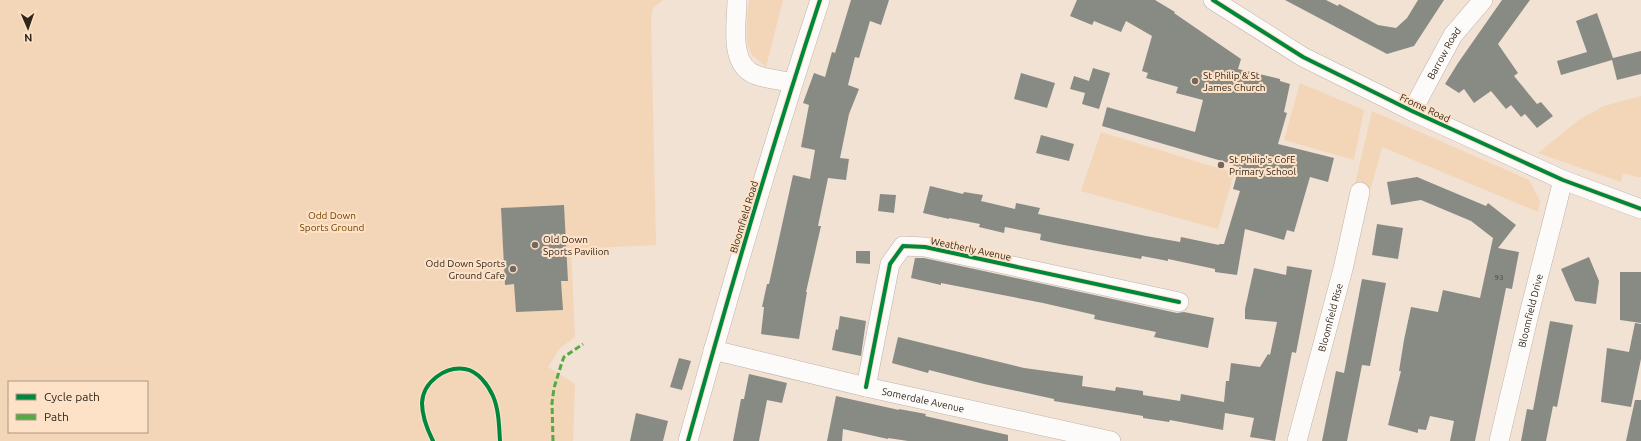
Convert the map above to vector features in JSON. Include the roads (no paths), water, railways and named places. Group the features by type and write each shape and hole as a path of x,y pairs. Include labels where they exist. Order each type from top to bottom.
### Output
{"street":[{"path":"737,0 736,39 738,57 746,70 756,75 793,83"},
{"name":"Bloomfield Road","path":"688,441 713,350 793,83 820,0"},
{"name":"Frome Road","path":"1214,0 1303,57 1412,111 1563,180 1641,210"},
{"name":"Barrow Road","path":"1412,111 1452,35 1483,0"},
{"name":"Bloomfield Drive","path":"1499,441 1563,180"},
{"name":"Bloomfield Rise","path":"1298,441 1344,269 1360,192"},
{"name":"Weatherly Avenue","path":"866,387 890,264 903,246 925,248 1179,302"},
{"name":"Somerdale Avenue","path":"713,350 866,387 1111,441"}],"place":[{"name":"St Philip & St James Church","path":"1195,81"},
{"name":"St Philip's CofE Primary School","path":"1221,165"},
{"name":"Old Down Sports Pavilion","path":"535,245"},
{"name":"Odd Down Sports Ground Cafe","path":"513,269"}],"park label":[{"name":"Odd Down Sports Ground","path":"332,220"}]}
